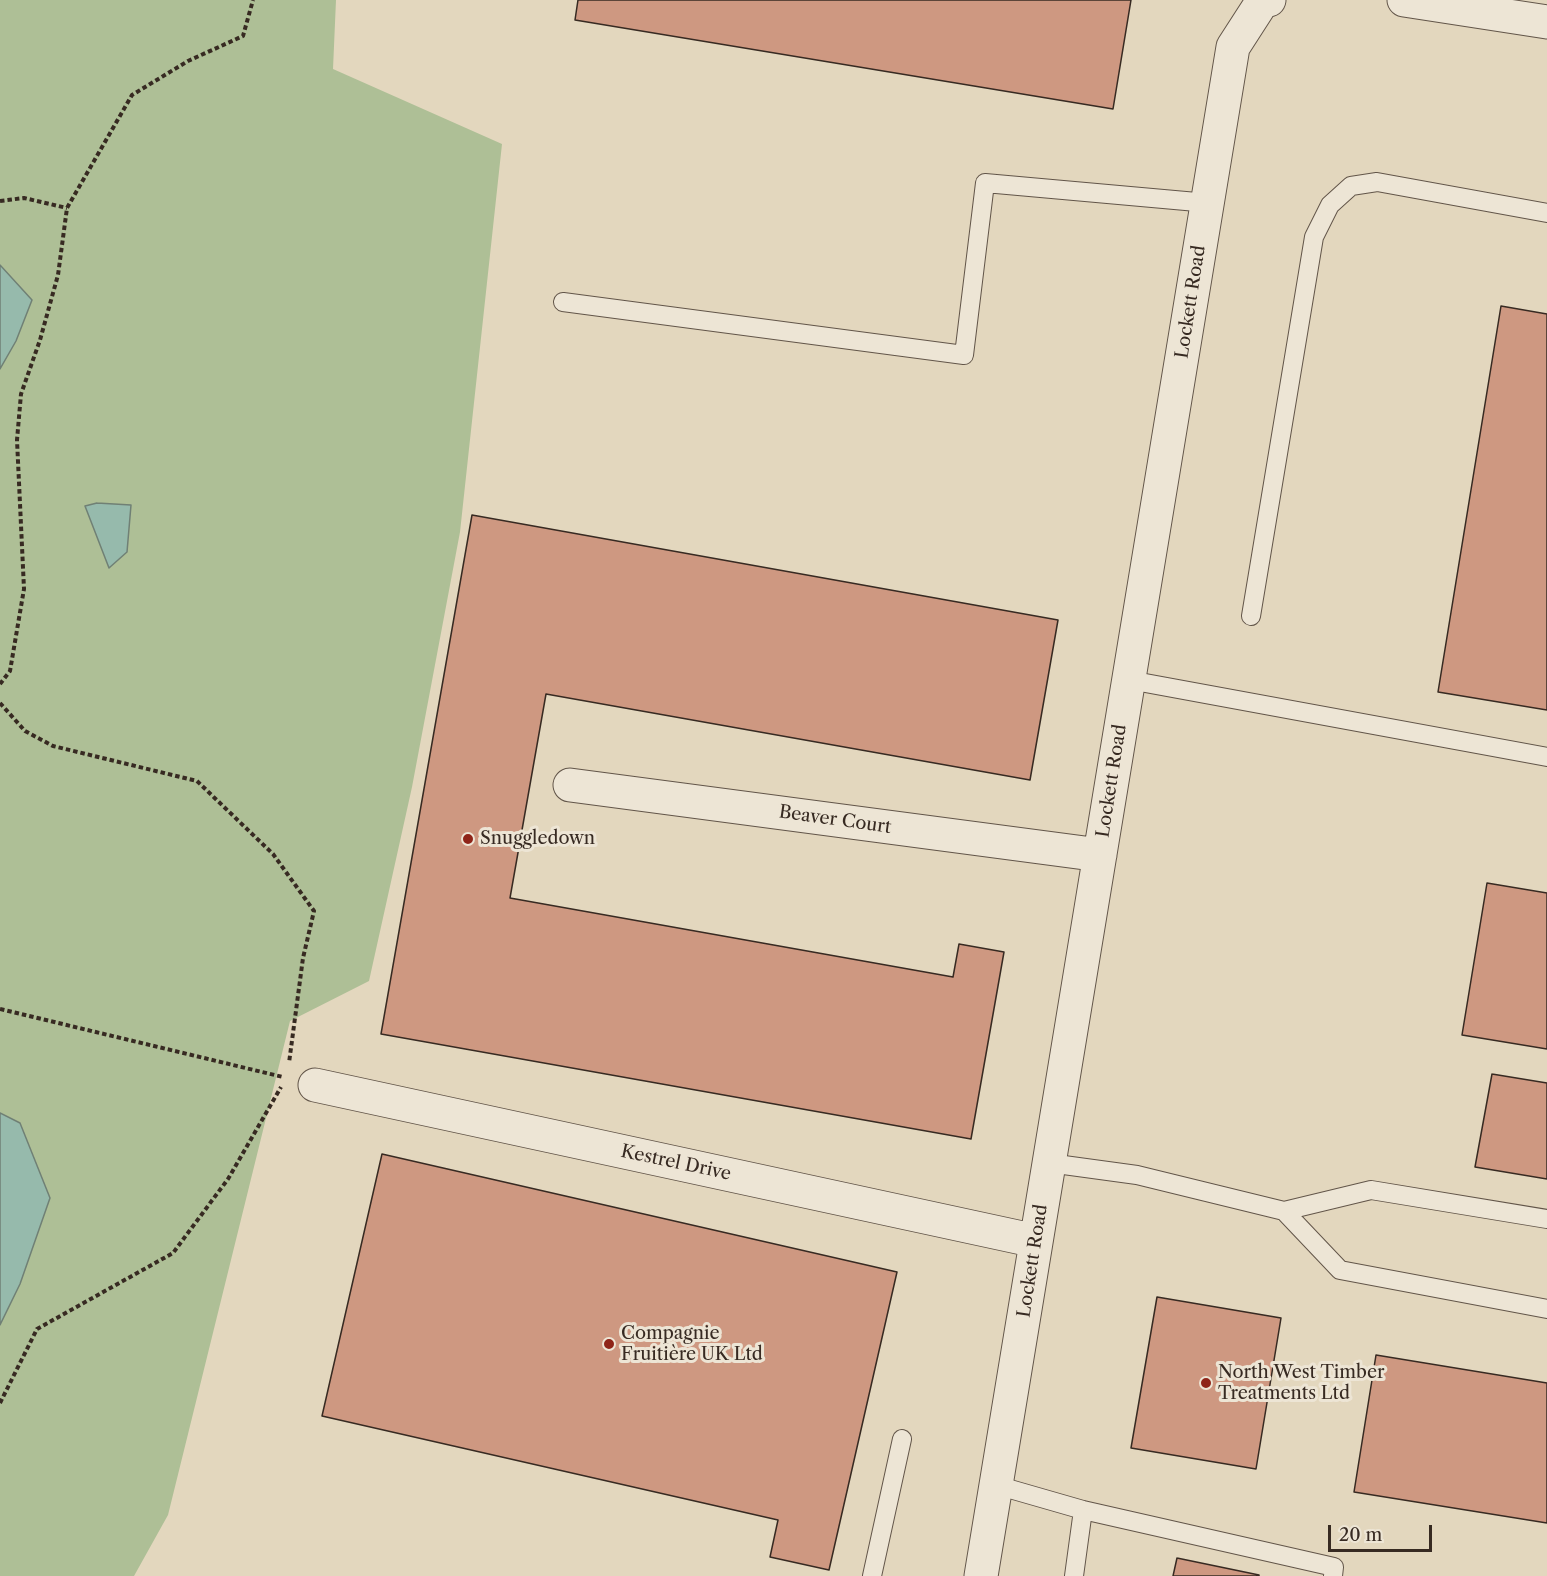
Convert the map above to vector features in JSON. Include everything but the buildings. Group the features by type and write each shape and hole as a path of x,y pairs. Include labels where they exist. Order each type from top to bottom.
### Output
{"street":[{"name":"Lockett Road","path":"981,1576 1233,47 1262,2 1269,0"},
{"path":"1404,0 1547,21"},
{"name":"Beaver Court","path":"570,785 1100,855"},
{"name":"Kestrel Drive","path":"301,1082 1036,1241"}],"lane":[{"path":"1251,616 1314,237 1330,205 1351,186 1377,182 1547,213"},
{"path":"563,302 964,355 985,183 1208,203"},
{"path":"1129,680 1547,757"},
{"path":"1049,1163 1137,1175 1284,1211 1371,1190 1547,1219"},
{"path":"1284,1211 1340,1270 1547,1309"},
{"path":"872,1576 902,1439"},
{"path":"996,1485 1083,1510 1334,1567 1333,1576"},
{"path":"1074,1576 1083,1510"}],"path":[{"path":"0,684 10,671 24,589 17,440 21,394 40,340 58,275 67,208 132,95 189,62 243,36 253,0"},
{"path":"0,201 24,198 67,208"},
{"path":"0,703 25,731 53,746 197,781 273,854 314,911 303,958 301,1082 173,1253 37,1329 0,1403"},
{"path":"0,1009 301,1082"}],"shaded area":[{"path":"0,0 336,0 333,69 502,144 460,532 412,787 369,981 290,1021 168,1515 134,1576 0,1576 0,1325 20,1284 50,1198 20,1123 0,1113"},
{"path":"0,265 32,300 16,341 0,369"},
{"path":"97,503 131,505 127,552 109,568 85,506"},
{"path":"0,1113 20,1123 50,1198 20,1284 0,1325"}],"place":[{"name":"Snuggledown","path":"468,839"},
{"name":"Compagnie Fruitière UK Ltd","path":"609,1344"},
{"name":"North West Timber Treatments Ltd","path":"1206,1383"}]}
